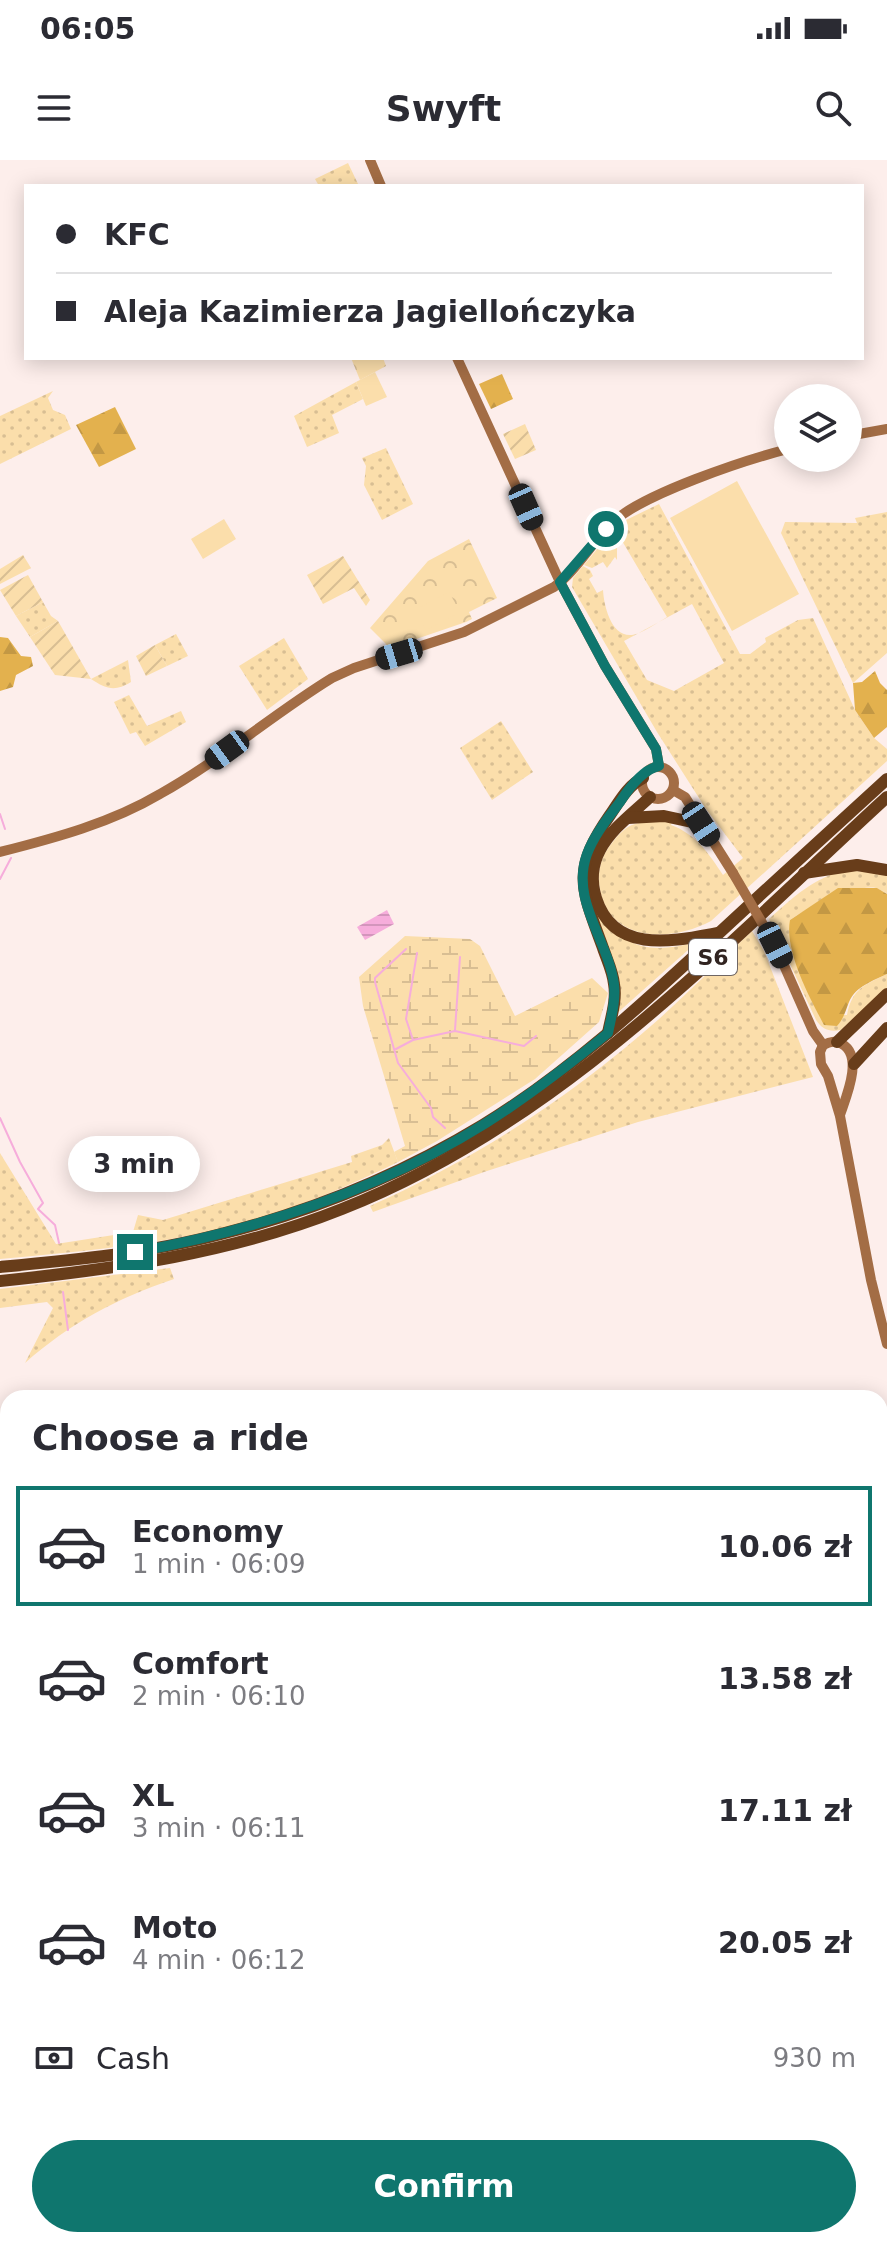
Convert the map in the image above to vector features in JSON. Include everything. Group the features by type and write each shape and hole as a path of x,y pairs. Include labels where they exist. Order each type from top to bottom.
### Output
{"highway":[{"path":"608,1033 614,1004 614,983 585,900 583,870 586,856 601,829 635,782 643,778"},
{"name":"S6","path":"0,1267 175,1245 251,1226 311,1206 405,1167 521,1100 608,1033 887,779"},
{"path":"650,797 606,841 594,868 595,895 607,918 628,935 657,942 720,932"},
{"name":"S6","path":"0,1281 168,1260 221,1248 343,1209 469,1148 556,1091 646,1018 887,797"},
{"path":"628,818 664,816 701,824"},
{"path":"804,873 857,865 887,870"},
{"path":"837,1042 887,994"},
{"path":"852,1069 887,1028"}],"main road":[{"path":"370,160 380,184"},
{"path":"458,360 560,582 605,666 656,749 659,766 673,775 673,790 666,797 650,797 643,789 643,778 649,769 659,766"},
{"path":"862,433 887,429"},
{"path":"0,852 94,825 165,792 343,672 464,632 560,582 611,523 627,510 774,454"},
{"path":"673,790 685,797 733,873 775,945 813,1031 823,1045 820,1057 840,1116 871,1280 887,1344"},
{"path":"823,1045 837,1042 846,1047 852,1069 840,1116"},
{"path":"828,1076 840,1079 852,1069"}],"green space":[{"path":"348,163 358,184 318,184 315,179"},
{"path":"352,360 384,360 386,366 360,380"},
{"path":"375,372 387,397 366,406 356,382"},
{"path":"502,374 513,399 491,409 479,384"},
{"path":"356,382 363,399 332,415 339,433 307,447 294,416"},
{"path":"53,391 48,398 53,410 65,415 71,429 0,464 0,416"},
{"path":"115,407 136,449 99,467 76,425"},
{"path":"525,424 536,450 515,459 503,434"},
{"path":"386,448 413,504 382,520 364,485 366,466 362,458"},
{"path":"737,481 799,594 732,631 670,518"},
{"path":"659,504 740,654 750,654 766,642 765,638 798,620 813,618 855,710 874,738 887,749 887,761 711,921 677,933 642,933 626,927 613,917 604,903 599,883 600,867 617,837 635,824 672,822 671,825 701,846 723,875 743,858 706,809 657,732 572,587 573,578 583,566 590,570 593,576 589,579 597,593 603,590 607,612 614,626 625,634 639,633 624,641 647,680 674,691 724,663 692,604 659,622 667,617 615,529"},
{"path":"887,512 887,653 853,683 781,533 785,522 857,523 855,518"},
{"path":"224,519 236,539 203,559 191,539"},
{"path":"469,539 497,598 469,612 472,619 466,622 390,648 370,628 428,561"},
{"path":"603,542 617,548 617,560 615,557 607,568 603,562 592,568 584,565"},
{"path":"23,555 31,568 0,584 0,569"},
{"path":"343,556 370,600 366,606 354,588 323,604 307,575"},
{"path":"28,575 43,602 16,616 0,590"},
{"path":"449,592 460,612 426,630 415,610"},
{"path":"43,602 58,621 30,637 16,616"},
{"path":"58,621 91,679 55,675 30,637"},
{"path":"176,634 188,656 167,666 155,645"},
{"path":"0,637 8,638 21,656 31,657 33,666 16,675 13,687 0,691"},
{"path":"284,638 308,679 267,710 239,666"},
{"path":"155,645 167,666 146,676 136,656"},
{"path":"128,660 131,682 111,688 91,679"},
{"path":"875,671 887,690 887,727 874,738 855,710 853,683 862,682"},
{"path":"129,695 147,726 181,711 186,722 145,746 136,732 130,734 114,702"},
{"path":"501,721 533,772 492,800 460,748"},
{"path":"846,870 887,874 887,894 876,888 844,893 790,920 791,950 819,1015 847,1015 856,993 887,974 887,989 841,1030 833,1031 816,1020 769,919 814,883"},
{"path":"838,888 877,888 887,894 887,974 856,992 837,1026 824,1025 818,1014 794,960 789,932 790,920"},
{"path":"594,909 616,932 639,945 665,948 697,942 614,1016 617,1004"},
{"path":"752,931 764,951 813,1077 638,1122 373,1212 370,1206 448,1168 557,1100 659,1019"},
{"path":"405,936 470,939 480,946 515,1016 592,978 608,993 599,1022 535,1079 398,1162 394,1152 405,1146 363,1006 359,977"},
{"path":"389,1138 398,1162 289,1209 220,1229 165,1240 0,1259 0,1153 56,1244 133,1232 138,1215 163,1220 352,1162 351,1156 382,1145"},
{"path":"170,1268 174,1279 95,1314 59,1336 25,1363 53,1308 47,1302 0,1308 0,1289"}],"shaded area":[{"path":"387,910 394,924 365,940 357,927"}],"waterway":[{"path":"0,814 5,829"},
{"path":"0,879 11,858"},
{"path":"406,949 375,978 375,982 398,1063 431,1108 433,1117 445,1128"},
{"path":"413,1040 406,1019 417,953"},
{"path":"455,1030 460,957"},
{"path":"396,1049 413,1040 455,1031 524,1046 536,1036"},
{"path":"0,1118 43,1203 38,1209 55,1225 59,1243"},
{"path":"63,1292 68,1330"}],"route":[{"path":"135,1252 265,1222 367,1185 440,1150 483,1124 521,1100 608,1033 614,1004 614,983 585,900 583,870 592,843 609,816 635,782 643,778 649,769 659,766 660,759 560,582 606,529"}]}
